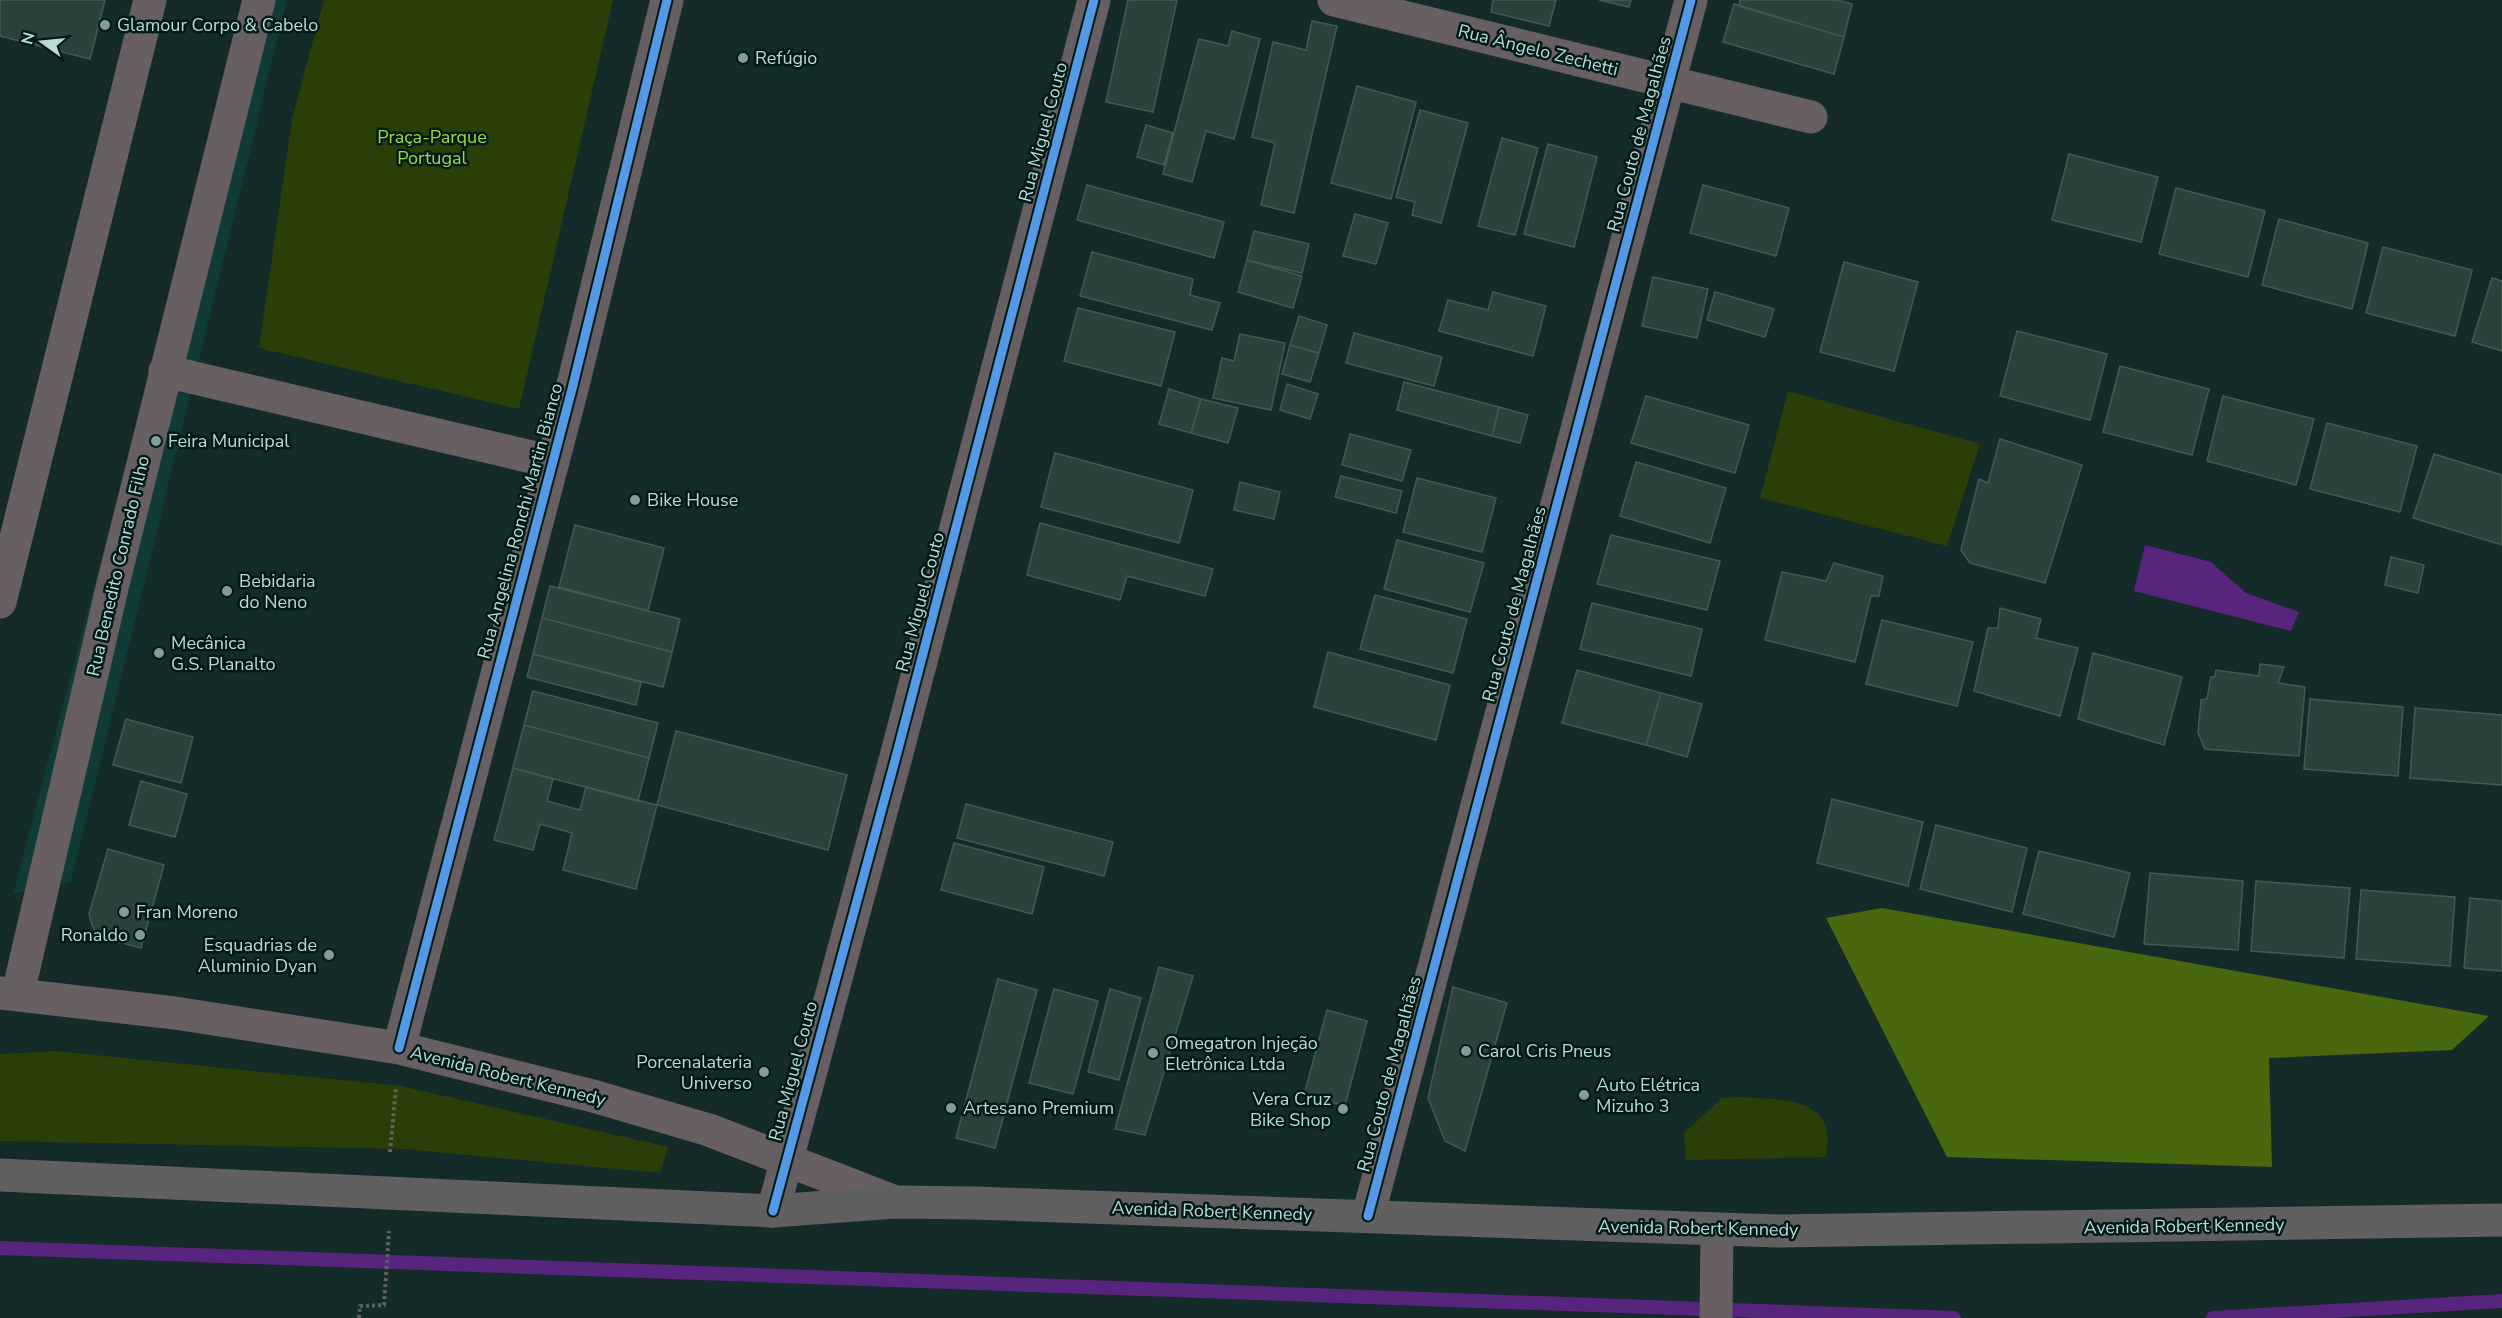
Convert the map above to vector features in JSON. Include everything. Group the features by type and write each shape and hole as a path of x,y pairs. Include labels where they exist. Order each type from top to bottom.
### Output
{"main road":[{"name":"Avenida Robert Kennedy","path":"0,1175 388,1207 773,1211 894,1202 1368,1216 1717,1230 2292,1225 2502,1220"}],"street":[{"path":"0,602 150,0"},
{"name":"Rua Benedito Conrado Filho","path":"9,993 259,0"},
{"name":"Rua Angelina Ronchi Martin Bianco","path":"399,1048 553,462 667,0"},
{"name":"Rua Miguel Couto","path":"773,1211 897,753 1094,0"},
{"name":"Rua Ângelo Zechetti","path":"1334,0 1811,117"},
{"name":"Rua Couto de Magalhães","path":"1368,1216 1691,0"},
{"path":"165,370 553,462"},
{"name":"Avenida Robert Kennedy","path":"9,993 175,1013 399,1048 593,1096 710,1130 894,1202"},
{"path":"1716,1318 1717,1230"}],"path":[{"path":"359,1318 360,1306 384,1305 399,1048"}],"shaded area":[{"name":"Feira Municipal","path":"249,0 287,0 71,882 13,894"},
{"path":"2145,545 2211,562 2246,593 2299,612 2291,631 2134,591"}],"green space":[{"name":"Praça-Parque Portugal","path":"324,0 613,0 519,409 259,348 292,119"},
{"path":"1788,391 1980,444 1947,546 1760,498"},
{"path":"1882,908 2489,1016 2452,1050 2269,1058 2272,1167 1947,1157 1826,918"},
{"path":"55,1051 401,1086 668,1147 660,1173 404,1149 0,1141 0,1054"},
{"path":"1722,1098 1787,1101 1810,1108 1825,1124 1826,1157 1686,1160 1684,1133"}],"building":[{"path":"0,0 105,0 90,59 0,36"},
{"path":"1128,0 1177,0 1153,112 1106,102"},
{"path":"1493,0 1556,0 1549,26 1491,12"},
{"path":"1599,0 1631,0 1629,7"},
{"path":"1740,0 1837,0 1852,4 1844,37 1739,6"},
{"path":"1734,4 1844,37 1834,74 1723,42"},
{"path":"1312,21 1337,26 1294,213 1261,205 1275,143 1252,137 1273,42 1306,50"},
{"path":"1232,31 1260,39 1234,139 1206,131 1192,182 1163,174 1199,39 1228,46"},
{"path":"1357,86 1416,102 1391,199 1331,183"},
{"path":"1420,110 1468,123 1441,223 1412,215 1415,202 1396,197"},
{"path":"1146,125 1173,133 1164,165 1137,157"},
{"path":"1502,138 1538,148 1515,235 1478,226"},
{"path":"1548,144 1597,157 1574,247 1524,234"},
{"path":"2069,154 2158,177 2141,242 2052,220"},
{"path":"1087,185 1224,222 1214,258 1077,220"},
{"path":"1703,185 1789,208 1776,256 1690,233"},
{"path":"2176,188 2265,211 2248,277 2159,254"},
{"path":"1355,214 1388,223 1376,264 1343,256"},
{"path":"2279,219 2368,243 2352,309 2262,285"},
{"path":"1254,231 1309,244 1302,273 1247,260"},
{"path":"2383,247 2472,270 2455,336 2366,313"},
{"path":"1092,252 1193,279 1190,295 1220,303 1212,330 1080,296"},
{"path":"1247,260 1302,276 1293,308 1238,292"},
{"path":"1844,262 1918,282 1894,371 1820,352"},
{"path":"1653,277 1708,289 1697,338 1642,326"},
{"path":"2492,278 2502,281 2502,351 2472,342"},
{"path":"1493,292 1546,306 1533,356 1439,331 1448,300 1488,310"},
{"path":"1715,292 1774,309 1765,337 1707,320"},
{"path":"1078,308 1175,332 1161,386 1064,361"},
{"path":"1299,316 1327,325 1319,353 1290,345"},
{"path":"2017,331 2107,354 2090,420 2000,396"},
{"path":"1354,333 1442,357 1434,386 1346,363"},
{"path":"1240,334 1285,343 1271,410 1213,398 1222,358 1234,361"},
{"path":"1290,345 1319,353 1310,382 1282,374"},
{"path":"2120,366 2209,389 2192,455 2103,432"},
{"path":"1404,382 1499,407 1492,436 1397,410"},
{"path":"1287,384 1318,394 1310,419 1280,410"},
{"path":"1169,389 1201,399 1191,433 1159,424"},
{"path":"1646,396 1749,425 1735,473 1631,443"},
{"path":"2223,396 2314,419 2296,485 2207,461"},
{"path":"1201,399 1238,408 1228,443 1191,433"},
{"path":"1499,407 1528,415 1520,443 1492,436"},
{"path":"2327,423 2417,446 2400,512 2310,489"},
{"path":"1350,434 1411,450 1402,481 1342,465"},
{"path":"2000,439 2082,465 2045,583 1970,563 1961,550 1979,479 1988,483"},
{"path":"1055,453 1193,490 1179,543 1041,507"},
{"path":"2434,454 2502,475 2502,545 2413,518"},
{"path":"1636,462 1726,488 1710,543 1620,516"},
{"path":"1341,476 1402,491 1396,513 1335,497"},
{"path":"1417,478 1496,498 1482,552 1403,532"},
{"path":"1240,482 1280,492 1274,519 1234,510"},
{"path":"1040,523 1213,569 1205,596 1127,576 1120,600 1027,575"},
{"path":"575,525 664,548 648,611 559,587"},
{"path":"1611,535 1720,561 1707,610 1597,584"},
{"path":"1397,540 1484,563 1470,612 1384,589"},
{"path":"2391,557 2424,565 2418,593 2385,585"},
{"path":"1834,563 1883,576 1879,596 1871,596 1855,662 1765,640 1782,572 1826,581"},
{"path":"550,586 680,619 672,652 542,618"},
{"path":"1375,595 1467,619 1453,673 1360,649"},
{"path":"1592,603 1702,629 1691,676 1580,649"},
{"path":"2000,608 2041,619 2036,638 2078,648 2060,716 1974,691 1988,628 1998,628"},
{"path":"542,618 672,652 663,687 533,654"},
{"path":"1882,620 1973,642 1957,706 1866,684"},
{"path":"1328,652 1450,685 1436,740 1314,707"},
{"path":"2093,653 2182,677 2164,745 2078,719"},
{"path":"533,654 641,682 636,705 527,677"},
{"path":"2260,664 2284,667 2278,683 2305,687 2299,756 2205,749 2198,733 2201,700 2207,699 2211,677 2215,677 2216,670 2259,676"},
{"path":"1577,670 1661,693 1646,745 1562,723"},
{"path":"533,691 658,723 649,758 524,725"},
{"path":"1661,693 1702,704 1687,757 1646,745"},
{"path":"2310,699 2403,707 2398,776 2304,769"},
{"path":"2415,708 2502,715 2502,785 2410,778"},
{"path":"126,719 193,737 181,783 113,765"},
{"path":"524,725 649,758 638,801 513,768"},
{"path":"676,731 847,775 828,850 657,805"},
{"path":"513,768 553,779 547,801 580,810 586,787 657,805 636,889 563,870 572,833 540,824 533,850 494,840"},
{"path":"141,781 187,794 175,837 129,825"},
{"path":"1832,799 1923,822 1908,886 1817,863"},
{"path":"966,804 1113,842 1104,876 957,838"},
{"path":"1936,825 2027,848 2012,912 1920,889"},
{"path":"954,843 1044,867 1032,914 941,890"},
{"path":"108,849 164,865 141,948 97,936 92,925 89,914"},
{"path":"2039,851 2130,873 2114,937 2023,914"},
{"path":"2150,873 2243,881 2238,950 2144,944"},
{"path":"2256,881 2350,888 2344,958 2251,951"},
{"path":"2361,890 2455,897 2450,966 2356,959"},
{"path":"2470,898 2502,901 2502,971 2464,968"},
{"name":"Omegatron Injeção Eletrônica Ltda","path":"1159,967 1193,976 1145,1135 1115,1129"},
{"path":"998,979 1037,990 995,1148 956,1138"},
{"name":"Carol Cris Pneus","path":"1453,987 1507,1003 1465,1151 1445,1141 1428,1098"},
{"path":"1054,989 1098,1001 1073,1094 1029,1083"},
{"path":"1110,989 1141,998 1119,1080 1088,1072"},
{"path":"1327,1010 1367,1021 1345,1106 1304,1095"}],"waterway":[{"path":"0,1248 1954,1318"},
{"path":"2213,1318 2502,1301"}],"cycle path":[{"path":"399,1048 572,389 667,0"},
{"path":"773,1211 897,753 1094,0"},
{"path":"1368,1216 1691,0"}],"place":[{"name":"Glamour Corpo & Cabelo","path":"105,25"},
{"name":"Refúgio","path":"743,58"},
{"name":"Feira Municipal","path":"156,441"},
{"name":"Bike House","path":"635,500"},
{"name":"Bebidaria do Neno","path":"227,591"},
{"name":"Mecânica G.S. Planalto","path":"159,653"},
{"name":"Fran Moreno","path":"124,912"},
{"name":"Ronaldo","path":"140,935"},
{"name":"Esquadrias de Aluminio Dyan","path":"329,955"},
{"name":"Carol Cris Pneus","path":"1466,1051"},
{"name":"Omegatron Injeção Eletrônica Ltda","path":"1153,1053"},
{"name":"Porcenalateria Universo","path":"764,1072"},
{"name":"Auto Elétrica Mizuho 3","path":"1584,1095"},
{"name":"Artesano Premium","path":"951,1108"},
{"name":"Vera Cruz Bike Shop","path":"1343,1109"}]}
